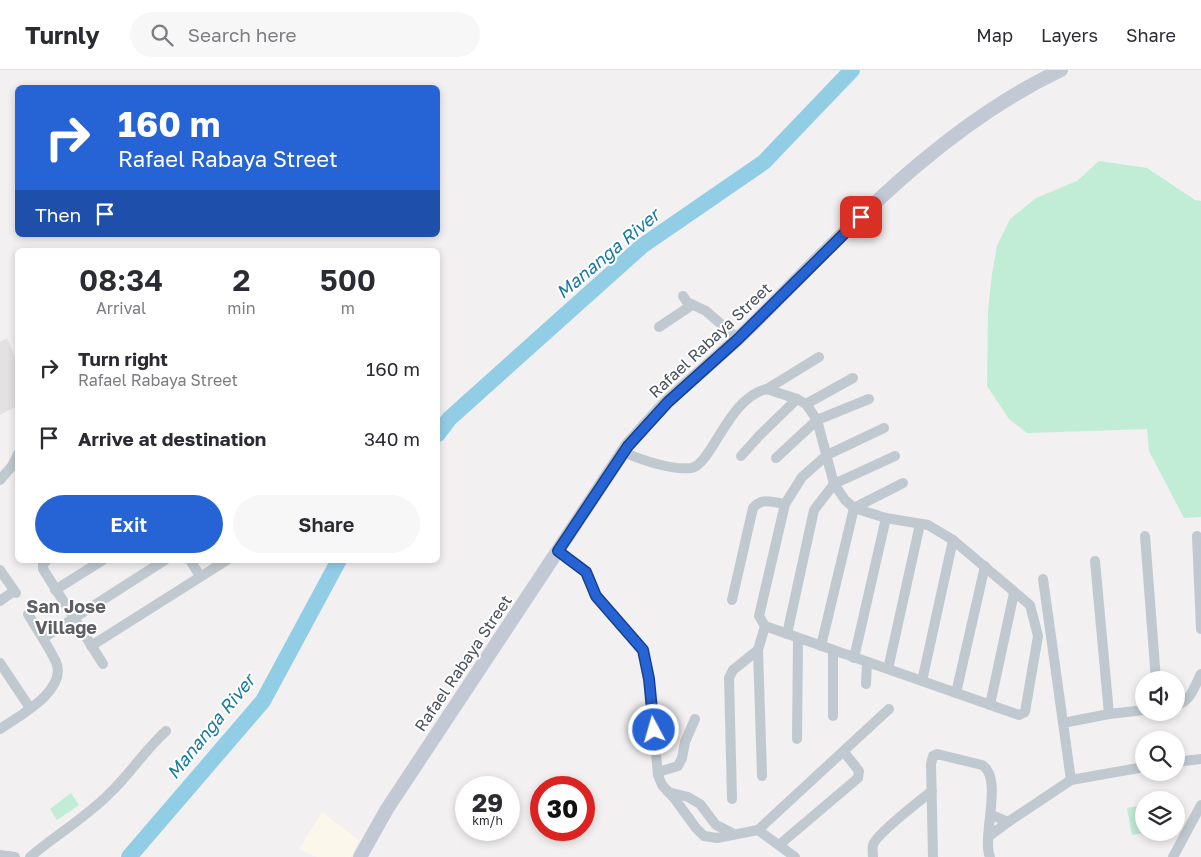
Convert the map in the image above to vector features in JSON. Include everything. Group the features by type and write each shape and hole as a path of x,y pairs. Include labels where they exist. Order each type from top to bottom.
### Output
{"main road":[{"name":"Rafael Rabaya Street","path":"360,857 387,809 623,452 668,402 738,339 908,173 986,113 1033,83 1061,70"}],"street":[{"path":"683,296 692,304 706,311 738,339"},
{"path":"659,327 692,304"},
{"path":"623,452 657,463 693,468 701,462 732,415 748,397 757,391 767,389 819,356"},
{"path":"741,456 759,436 801,402 853,378"},
{"path":"767,389 801,402 818,420 827,455 834,484 845,500 854,508 886,518 928,525 953,540 1030,605 1038,636 1024,712 1019,715 765,626 759,616 785,504 802,477 827,455 884,428"},
{"path":"776,458 818,420 869,400"},
{"path":"787,634 814,510 834,484 895,456"},
{"path":"0,480 15,460"},
{"path":"821,646 854,508 903,483"},
{"path":"732,600 753,508 762,501 785,504"},
{"path":"854,658 886,518"},
{"path":"888,669 920,524"},
{"path":"1145,536 1155,671"},
{"path":"1197,536 1201,628"},
{"path":"922,681 953,540"},
{"path":"558,551 586,572 596,596 643,650 649,679 658,772 662,785 704,836 712,838 758,830 889,709"},
{"path":"1095,561 1109,714"},
{"path":"55,590 99,563"},
{"path":"43,638 160,563"},
{"path":"192,563 200,576"},
{"path":"91,646 222,563"},
{"path":"45,564 55,590 103,664"},
{"path":"956,693 985,566"},
{"path":"0,570 15,592 0,601"},
{"path":"1043,579 1071,780"},
{"path":"990,705 1014,593"},
{"path":"0,728 30,708 50,691 57,676 57,664 28,614"},
{"path":"762,776 758,650 765,626"},
{"path":"797,739 798,638"},
{"path":"732,799 729,678 733,670 758,650"},
{"path":"833,650 833,716"},
{"path":"866,684 867,662"},
{"path":"0,663 30,708"},
{"path":"1185,702 1201,674"},
{"path":"1063,723 1135,711"},
{"path":"658,772 678,766 695,719"},
{"path":"30,857 108,795 134,768 154,742 166,731"},
{"path":"780,845 858,778 859,771 844,752"},
{"path":"933,857 931,764 933,756 942,754 982,765 987,768 991,775 992,815 988,838 990,857"},
{"path":"1185,761 1201,759"},
{"path":"988,838 1008,822 1071,780 1135,769"},
{"path":"873,857 869,846 932,791"},
{"path":"668,792 688,797 703,808 716,825 734,834"},
{"path":"1173,857 1201,805"},
{"path":"689,819 703,808"},
{"path":"992,815 1008,822"},
{"path":"758,830 795,857"},
{"path":"0,855 15,857"}],"shaded area":[{"path":"7,338 15,357 15,407 0,415 0,342"},
{"path":"322,812 359,840 351,857 317,857 299,849"}],"green space":[{"path":"1099,161 1147,168 1195,200 1201,201 1201,517 1184,518 1149,451 1147,429 1027,433 1009,419 987,386 988,311 992,274 997,246 1010,219 1036,198 1077,181"},
{"path":"71,793 79,805 57,820 50,809"},
{"path":"1135,807 1135,835 1132,835 1127,808"}],"waterway":[{"name":"Mananga River","path":"440,431 449,419 642,246 764,162 852,70"},
{"name":"Mananga River","path":"129,857 263,701 337,563"}],"district":[{"name":"San Jose Village","path":"66,617"}],"route":[{"path":"654,730 649,679 643,650 596,596 586,572 558,551 628,446 668,402 738,339 861,217"}]}
